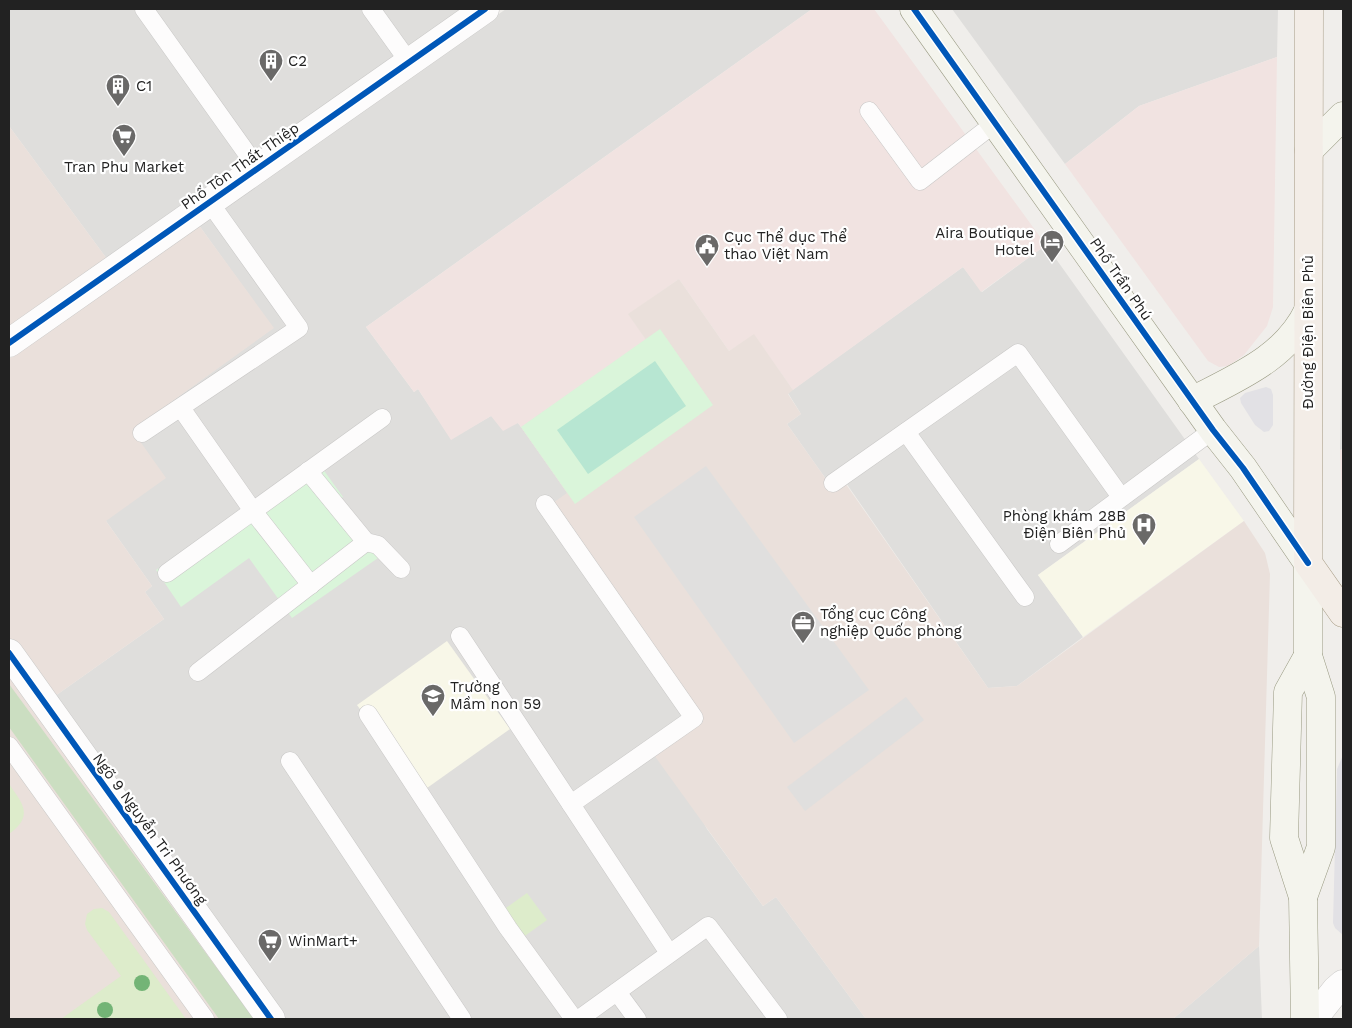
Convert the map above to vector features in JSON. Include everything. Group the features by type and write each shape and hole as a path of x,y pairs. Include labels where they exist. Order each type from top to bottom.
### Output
{"main road":[{"name":"Phố Trần Phú","path":"914,9 1192,401 1243,468 1343,613"},
{"name":"Đường Điện Biên Phủ","path":"1303,897 1321,847 1332,742 1321,697 1308,656 1309,9"},
{"path":"1308,150 1343,116"},
{"path":"1192,401 1244,374 1283,347 1302,324 1308,310"},
{"name":"Đường Điện Biên Phủ","path":"1305,1019 1303,897 1284,838 1288,692 1308,656"}],"street":[{"name":"Phố Tôn Thất Thiệp","path":"9,343 485,9"},
{"name":"Ngõ 9 Nguyễn Tri Phương","path":"9,653 271,1019"},
{"path":"1313,1019 1343,984"}],"lane":[{"path":"144,9 258,169"},
{"path":"371,9 409,62"},
{"path":"869,111 920,181 995,123"},
{"path":"142,433 299,328 210,203"},
{"path":"833,483 1018,353 1121,498"},
{"path":"182,408 253,511 311,585"},
{"path":"167,572 382,418"},
{"path":"1059,544 1213,430"},
{"path":"906,432 1024,597"},
{"path":"308,471 366,542 378,545 401,568"},
{"path":"545,504 694,718 571,804"},
{"path":"198,672 366,542"},
{"path":"460,636 669,953"},
{"path":"368,714 508,928 574,1019"},
{"path":"9,746 205,1019"},
{"path":"290,761 462,1019"},
{"path":"579,1019 708,926 778,1019"},
{"path":"617,992 637,1019"}],"shaded area":[{"path":"9,9 465,9 107,259 9,126"},
{"path":"506,9 812,9 366,327 414,392 418,389 451,439 491,416 518,423 521,427 568,494 551,505 557,516 703,722 665,749 707,829 763,906 776,897 866,1019 281,1019 48,701 164,619 145,592 152,586 106,521 132,430 273,328 198,224"},
{"path":"812,9 874,9 1046,245 981,292 963,267 793,390 754,335 729,351 679,279 629,314 646,340 521,427 518,423 503,431 491,416 451,440 418,389 414,392 366,327"},
{"path":"952,9 1278,9 1277,57 1139,106 1065,164"},
{"path":"1277,57 1273,307 1267,326 1244,355 1228,366 1219,367 1208,361 1065,164 1139,106"},
{"path":"9,126 107,259 9,328"},
{"path":"198,224 274,328 132,430 166,478 106,521 152,586 145,592 164,619 48,701 9,646 9,359"},
{"path":"1046,245 1199,459 1038,575 1083,637 1017,686 988,688 844,480 828,482 787,424 801,414 788,393 963,267 982,292"},
{"name":"Tổng cục Công nghiệp Quốc phòng","path":"679,279 729,351 754,334 793,390 788,394 801,414 787,424 828,482 843,480 988,688 1017,686 1244,521 1265,553 1270,574 1259,946 1173,1019 866,1019 776,897 763,906 654,755 703,722 550,505 567,493 521,427 646,340 628,314"},
{"path":"1343,307 1343,449 1340,450"},
{"path":"1266,387 1271,389 1273,395 1273,425 1269,431 1264,432 1255,425 1241,403 1240,398 1245,393"},
{"path":"1343,449 1343,527 1340,450"},
{"name":"Phòng khám 28B Điện Biên Phủ","path":"1199,459 1244,521 1083,637 1038,575"},
{"path":"706,466 869,690 794,743 634,517"},
{"name":"Trường Mầm non 59","path":"447,641 510,729 420,793 357,705"},
{"path":"9,675 258,1019 9,1019"},
{"path":"906,697 924,720 805,811 787,787"},
{"path":"1343,755 1343,935 1335,928 1333,923 1337,769"},
{"path":"1259,946 1262,1019 1173,1019"}],"green space":[{"path":"660,329 713,405 575,504 521,427"},
{"path":"655,361 686,406 588,474 557,430"},
{"path":"315,458 343,497 337,501 378,558 292,618 249,558 181,607 156,570"},
{"path":"9,684 254,1019 219,1019 9,727"},
{"path":"9,784 22,804 24,816 17,828 9,834"},
{"path":"527,893 547,920 522,938 503,910"},
{"path":"102,908 109,912 186,1019 61,1019 121,976 87,930 85,924 87,914 94,909"}],"cycle path":[{"path":"9,343 485,9"},
{"path":"914,9 1213,430 1243,468 1308,563"},
{"path":"9,653 271,1019"}],"place":[{"name":"C2","path":"271,82"},
{"name":"C1","path":"118,107"},
{"name":"Tran Phu Market","path":"124,157"},
{"name":"Aira Boutique Hotel","path":"1052,263"},
{"name":"Cục Thể dục Thể thao Việt Nam","path":"707,267"},
{"name":"Phòng khám 28B Điện Biên Phủ","path":"1144,546"},
{"name":"Tổng cục Công nghiệp Quốc phòng","path":"803,644"},
{"name":"Trường Mầm non 59","path":"433,717"},
{"name":"WinMart+","path":"270,962"}]}
